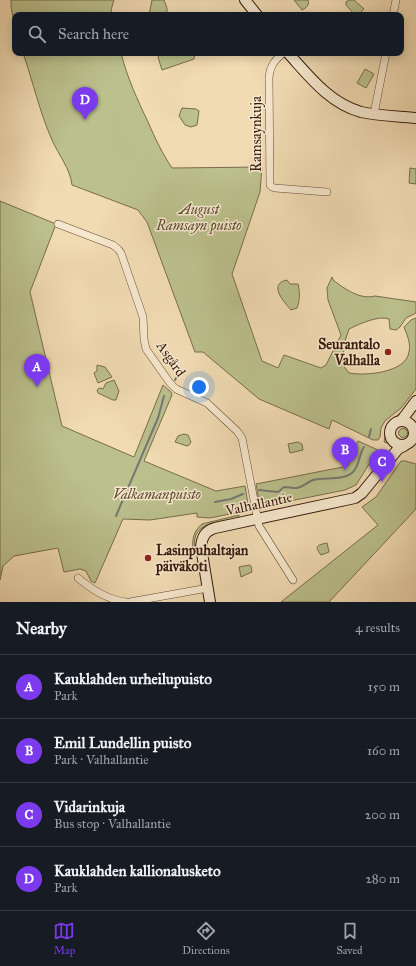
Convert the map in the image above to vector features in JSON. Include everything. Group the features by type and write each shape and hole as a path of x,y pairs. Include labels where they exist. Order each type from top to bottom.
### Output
{"street":[{"path":"245,0 255,12"},
{"path":"394,12 396,0"},
{"name":"Ramsaynkuja","path":"280,56 270,68 269,78 270,184 275,188 327,192"},
{"path":"291,56 327,94 350,108 374,114 416,118"},
{"path":"374,114 385,56"},
{"name":"Asgård","path":"58,224 113,245 121,253 143,317 146,349 176,389 207,403 237,431 242,438 259,526 293,580"},
{"path":"401,421 405,422 412,437 397,445 392,440 391,430 394,424 401,421 406,416 416,401"},
{"name":"Valhallantie","path":"210,602 201,547 201,540 204,534 215,528 355,498 362,494 378,472 391,459 398,449 412,437 416,413"},
{"name":"Valhallantie","path":"378,472 392,440"},
{"path":"78,578 91,589 119,601 126,602"},
{"path":"130,602 208,588"}],"green space":[{"path":"11,0 114,0 111,12 12,12"},
{"path":"152,0 164,0 167,12 150,12"},
{"path":"294,0 308,0 308,5 302,10"},
{"path":"349,0 354,0 364,9 361,12 352,12 346,5 346,2"},
{"name":"August Ramsayn puisto","path":"24,56 122,56 136,96 165,157 172,168 262,167 260,192 232,274 262,361 278,368 284,355 321,368 326,365 341,335 328,300 327,288 332,277 333,280 343,287 358,295 416,302 416,313 406,318 396,330 390,329 389,319 375,319 349,329 345,341 342,364 349,373 365,374 384,372 401,365 406,359 409,352 409,345 404,327 411,320 416,318 416,389 401,408 385,421 381,428 380,437 378,440 373,440 332,420 329,429 259,399 203,352 195,352 147,222 138,210 72,185 67,168 55,146 40,108"},
{"path":"194,56 194,59 162,70 158,57"},
{"path":"365,69 374,74 366,88 357,83"},
{"path":"182,108 196,109 199,111 197,125 191,127 185,125 179,116"},
{"path":"410,168 416,169 416,184 409,183"},
{"name":"Valkamanpuisto","path":"0,201 56,224 30,292 62,426 134,457 163,385 171,392 172,395 144,461 216,491 245,486 249,510 210,518 197,517 197,513 150,520 123,519 95,583 91,581 86,571 80,569 64,572 58,548 14,556 3,566 0,580"},
{"path":"287,280 290,284 298,284 299,290 297,308 291,310 279,294 278,289 278,285 281,282"},
{"path":"97,365 105,367 112,377 98,383 94,373 97,371"},
{"path":"114,380 119,391 116,400 98,393 97,390 99,388 103,389 106,383"},
{"path":"400,413 403,416 389,426 387,443 384,442 388,424"},
{"path":"403,428 408,433 403,438 398,433"},
{"path":"184,434 188,435 191,442 187,446 175,442 178,436"},
{"path":"358,441 378,450 356,485 345,490 260,507 256,484 348,466"},
{"path":"298,442 302,444 303,450 290,453 288,444"},
{"path":"401,461 416,464 416,509 329,602 281,602 378,525 362,507 376,497"},
{"path":"239,515 239,518 220,521 202,528 197,532 195,538 195,551 193,551 194,536 202,524"},
{"path":"327,543 329,552 321,555 317,548 318,546"},
{"path":"251,566 252,572 241,577 239,567"}],"waterway":[{"path":"116,516 158,418 164,396"},
{"path":"369,437 371,429"},
{"path":"259,490 278,492 284,487 297,488 313,480 339,478 349,475 355,469 364,447"},
{"path":"215,502 231,499 243,494"}],"place":[{"name":"Kauklahden kallionalusketo","path":"85,120"},
{"name":"Seurantalo Valhalla","path":"388,352"},
{"name":"Kauklahden urheilupuisto","path":"37,387"},
{"name":"Emil Lundellin puisto","path":"345,470"},
{"name":"Vidarinkuja","path":"382,482"},
{"name":"Lasinpuhaltajan päiväkoti","path":"148,558"}]}
